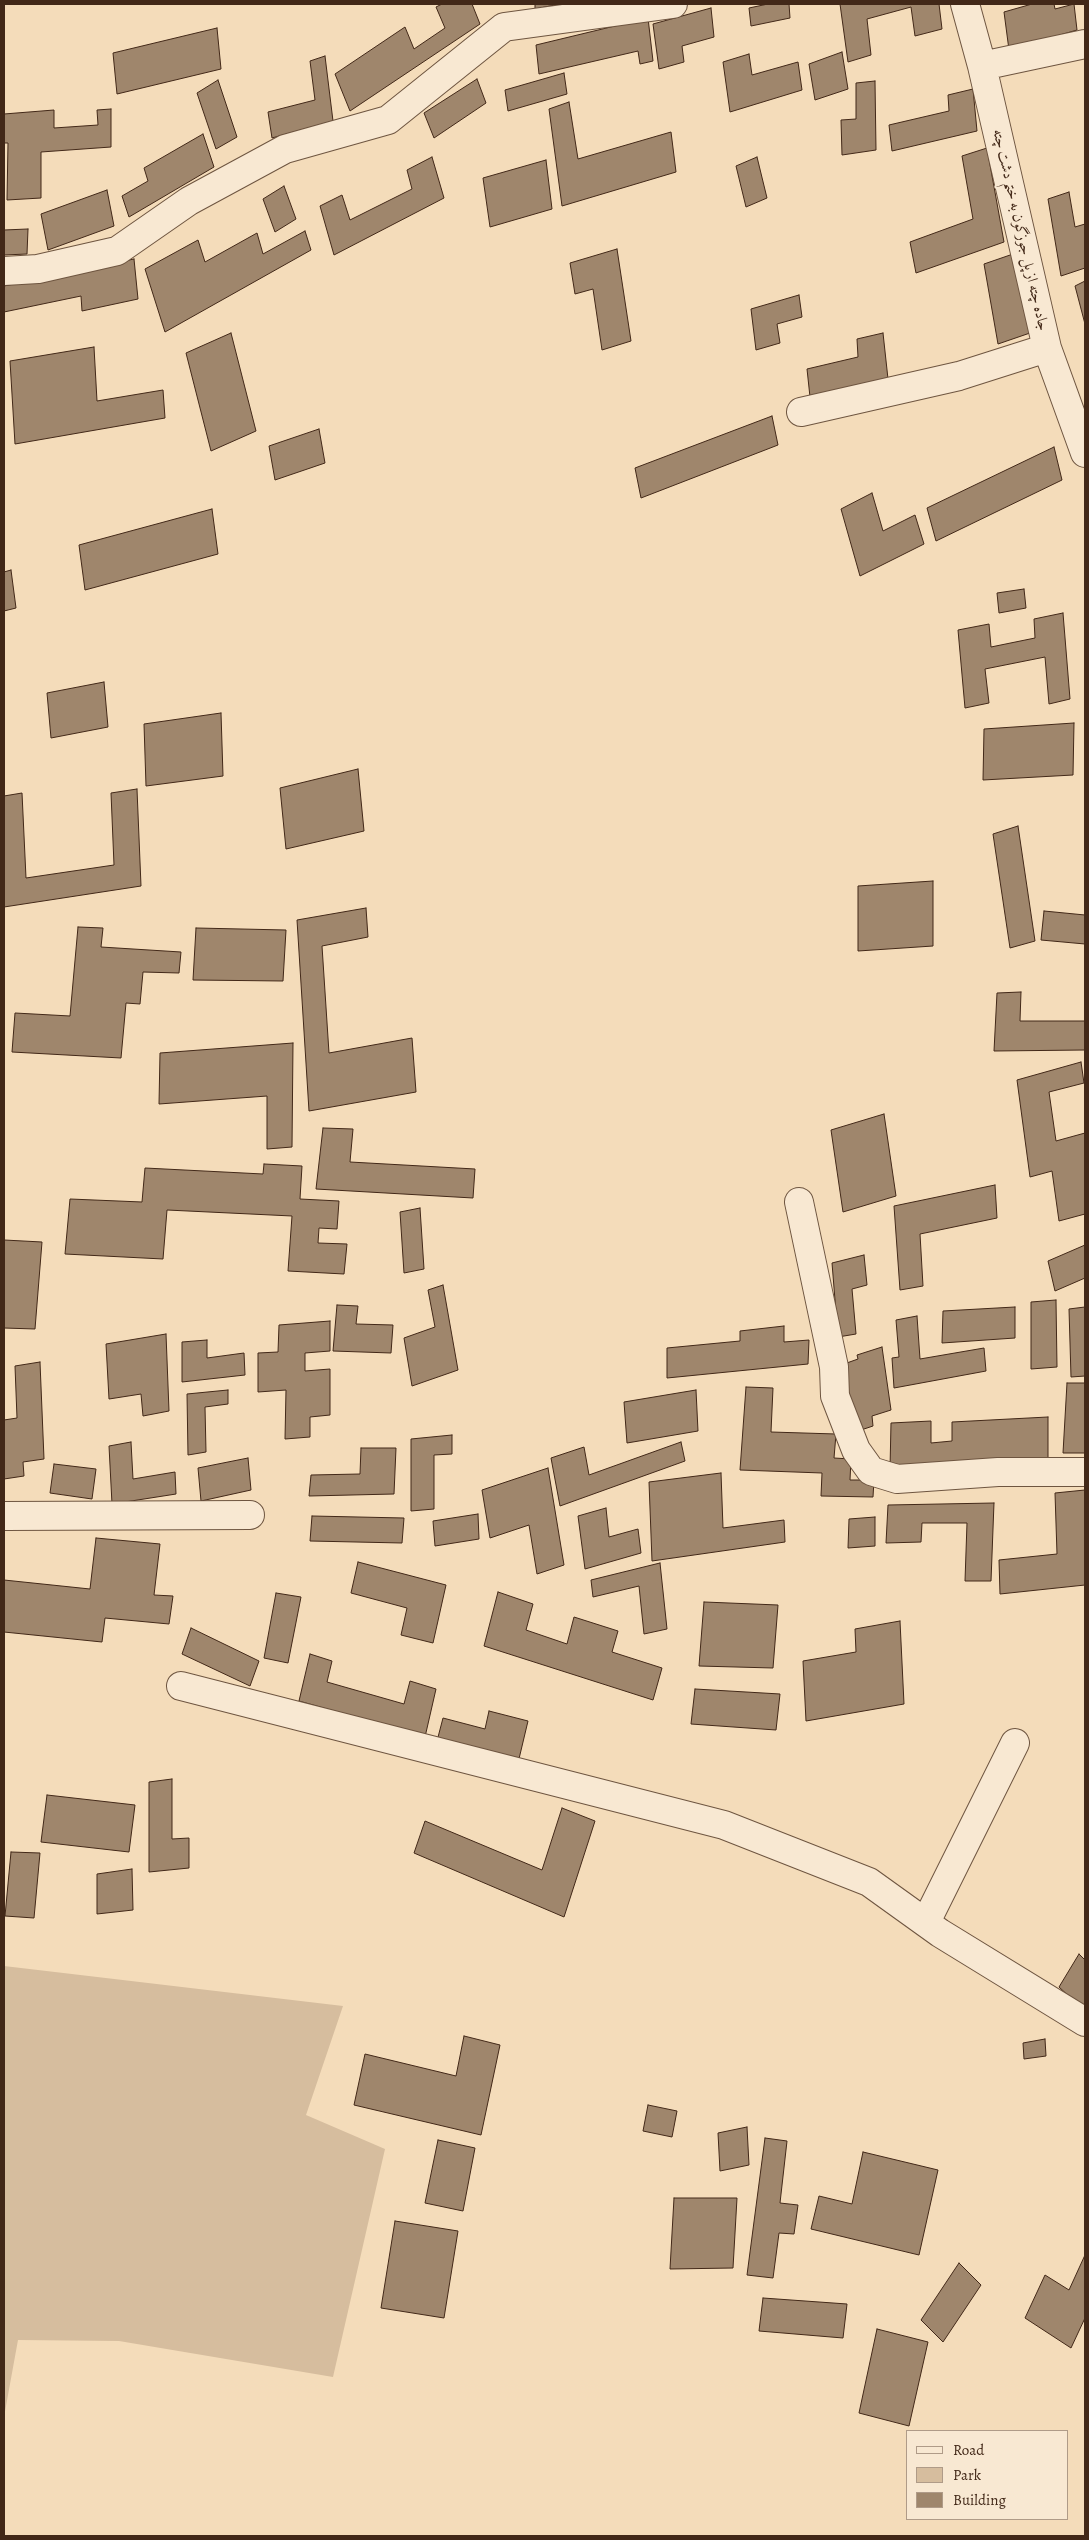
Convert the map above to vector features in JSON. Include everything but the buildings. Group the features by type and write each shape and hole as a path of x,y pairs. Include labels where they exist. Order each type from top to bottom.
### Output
{"street":[{"path":"4,271 38,269 117,251 189,201 285,149 388,120 504,27 673,4"},
{"name":"جاده چته از پل جوزگون به ختم دشت چته","path":"965,4 982,66 1048,348 1085,453"},
{"path":"982,66 1085,44"},
{"path":"801,412 959,376 1048,348"},
{"path":"799,1202 834,1366 835,1396 856,1450 871,1471 897,1479 998,1472 1085,1472"},
{"path":"4,1516 250,1516"},
{"path":"181,1686 724,1826 869,1882 926,1922 1085,2022"},
{"path":"926,1922 1015,1743"}],"green space":[{"path":"4,1966 343,2006 306,2115 385,2149 333,2377 119,2341 18,2340 4,2417"}]}
